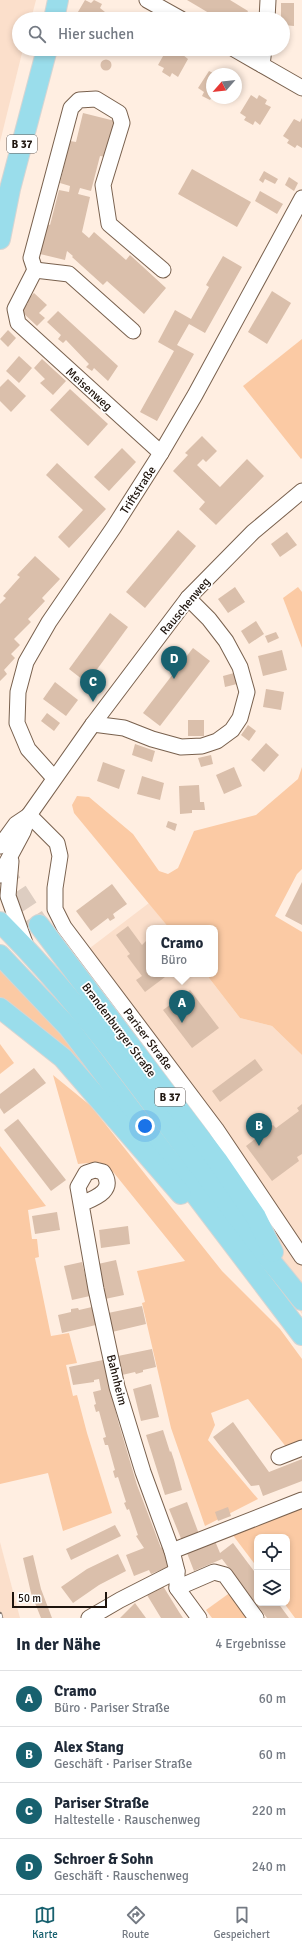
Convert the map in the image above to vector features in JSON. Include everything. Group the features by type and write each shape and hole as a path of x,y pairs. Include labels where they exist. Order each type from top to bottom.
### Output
{"main road":[{"path":"55,12 58,0"},
{"name":"B 37","path":"0,239 10,189 45,56"},
{"path":"0,922 27,949 85,1014 153,1103 234,1216 286,1279"},
{"name":"Brandenburger Straße","path":"39,925 217,1160 256,1217 286,1279"},
{"path":"0,955 69,1028 302,1335"},
{"path":"0,1008 63,1058 174,1188 242,1256"},
{"name":"B 37","path":"286,1279 302,1300"}],"street":[{"path":"147,0 168,12"},
{"path":"267,12 268,0"},
{"path":"246,56 302,88"},
{"path":"262,65 263,56"},
{"path":"133,331 69,274 35,270 31,258 71,108 79,100 96,99 119,113 122,123 103,185 109,224 163,270"},
{"name":"Triftstraße","path":"54,778 28,750 16,723 18,692 26,662 49,622 114,527 161,453 195,394 302,198"},
{"name":"Meisenweg","path":"35,270 15,309 18,323 161,453"},
{"name":"Rauschenweg","path":"0,875 6,851 16,824 29,815 93,724 188,598 253,532 301,493"},
{"path":"93,724 124,728 181,748 202,746 217,741 232,730 240,718 247,692 240,666 226,641 209,619 188,598"},
{"name":"Pariser Straße","path":"29,815 57,843 60,856 55,888 55,909 64,927 216,1129 302,1257"},
{"path":"6,851 8,896 27,949"},
{"name":"Bahnheim","path":"81,1204 96,1289 117,1387 143,1472 172,1551 177,1571 177,1588"},
{"path":"279,1457 302,1448"},
{"path":"172,1551 302,1500"},
{"path":"89,1618 120,1600 177,1571"},
{"path":"199,1618 177,1588 214,1572 225,1575 256,1618"}],"shaded area":[{"path":"0,0 36,0 33,12 12,12 12,56 21,56 0,142"},
{"path":"302,339 302,458 301,459 243,386"},
{"path":"298,587 302,592 302,648 283,598"},
{"path":"302,767 302,869 297,874 275,916 302,932 302,1055 272,1026 240,1018 208,977 218,977 218,925 167,925 74,813 72,805 77,796 89,797 133,834 159,871 168,874 178,868 194,831 256,815 298,779"},
{"path":"149,903 167,925 146,925 146,977 208,977 240,1018 272,1026 302,1055 302,1314 44,983"},
{"path":"0,967 31,996 92,1073 0,997"},
{"path":"0,1044 14,1063 0,1074"},
{"path":"53,1075 91,1106 222,1271 280,1329 302,1359 302,1442 287,1448 248,1399 211,1413 215,1425 208,1440 258,1499 205,1526 171,1428 142,1303 145,1302 137,1271 185,1261 114,1173 99,1162 78,1164"},
{"path":"0,1146 46,1206 28,1210 32,1239 37,1239 39,1257 35,1258 51,1336 69,1333 77,1363 66,1365 73,1396 77,1395 87,1433 112,1513 63,1531 48,1473 0,1484"},
{"path":"302,1506 302,1618 295,1618 286,1606 290,1606 290,1534 254,1534 254,1563 232,1534"},
{"path":"0,1542 20,1618 0,1618"},
{"path":"231,1592 250,1618 212,1618 206,1610"}],"building":[{"path":"85,0 91,3 94,0 102,4 100,8 105,12 78,12"},
{"path":"187,0 230,0 248,11 248,12 207,12"},
{"path":"281,3 294,3 294,26 290,26 290,12 281,12"},
{"path":"163,56 184,56 188,59 178,77 172,73 170,77 162,72 164,68 158,65"},
{"path":"104,60 108,60 110,61 110,69 104,70 101,67 101,63"},
{"path":"206,76 206,98 202,96 204,92 198,88"},
{"path":"251,95 257,99 259,95 267,100 265,104 271,107 260,125 255,121 253,125 244,120 246,117 240,113"},
{"path":"83,113 115,121 107,157 100,156 91,191 80,188 78,194 90,197 82,232 89,238 94,232 126,260 130,255 166,288 144,314 107,281 103,285 67,251 65,260 40,254 47,224 50,225 59,190 69,192 70,186 60,183 70,141 76,142"},
{"path":"302,118 302,148 297,145 295,148 287,143 289,140 283,136 294,119 300,122"},
{"path":"192,169 251,202 237,227 178,194"},
{"path":"264,171 278,179 275,184 265,179 263,183 259,180"},
{"path":"289,177 298,183 294,191 285,185"},
{"path":"260,191 283,204 277,214 255,201"},
{"path":"223,256 242,267 205,333 189,324 177,345 194,354 157,421 140,412 174,351 158,342 175,310 191,319 209,287 206,285"},
{"path":"272,291 291,303 267,344 248,332"},
{"path":"34,293 47,305 39,313 45,318 37,326 21,311 28,303 26,301"},
{"path":"58,311 118,366 108,381 94,368 92,371 86,367 89,364 66,340 63,343 58,339 61,335 47,322"},
{"path":"8,330 16,338 8,347 0,339"},
{"path":"19,356 32,368 19,383 6,371"},
{"path":"42,359 66,381 53,395 40,383 45,379 34,368"},
{"path":"8,379 26,396 11,412 0,401 0,387"},
{"path":"70,389 108,424 88,446 50,410"},
{"path":"202,436 217,451 206,462 203,459 197,465 220,487 247,459 264,476 216,525 199,509 205,502 173,471 188,455 185,453"},
{"path":"122,448 136,462 109,491 94,477"},
{"path":"57,463 106,509 69,548 58,537 83,510 46,475"},
{"path":"178,530 196,546 145,608 126,592"},
{"path":"287,532 297,545 280,557 271,544"},
{"path":"35,556 60,579 42,598 45,601 28,619 31,622 14,639 20,645 11,654 15,658 4,670 7,674 0,681 0,604 6,598 3,596 20,577 17,575"},
{"path":"235,587 245,602 228,613 218,599"},
{"path":"110,613 128,627 87,683 69,669"},
{"path":"256,621 264,634 249,644 241,631"},
{"path":"276,632 279,638 268,643 265,636"},
{"path":"193,648 210,661 160,726 143,713"},
{"path":"282,650 287,670 263,676 258,656"},
{"path":"234,673 237,684 225,687 223,676"},
{"path":"55,682 78,700 66,716 43,699"},
{"path":"266,689 284,692 281,710 263,707"},
{"path":"47,713 60,723 54,731 41,721"},
{"path":"188,720 204,720 204,736 188,736"},
{"path":"248,725 256,731 249,741 241,735"},
{"path":"266,743 279,755 264,772 251,760"},
{"path":"135,744 155,751 152,762 132,755"},
{"path":"211,755 213,764 201,767 198,758"},
{"path":"103,762 125,770 119,789 97,781"},
{"path":"234,767 242,786 224,794 216,775"},
{"path":"142,776 164,783 160,800 137,794"},
{"path":"199,785 200,802 204,802 205,810 192,810 192,813 180,814 179,786"},
{"path":"168,821 177,824 175,831 166,827"},
{"path":"302,882 302,925 285,916"},
{"path":"112,884 127,904 113,914 115,918 110,921 108,918 91,931 76,911"},
{"path":"128,926 142,945 146,941 146,977 165,977 145,992 136,980 142,976 127,956 130,954 116,935"},
{"path":"190,990 219,1028 192,1048 163,1010"},
{"path":"255,1059 263,1070 220,1102 212,1091"},
{"path":"34,1068 46,1083 4,1114 0,1108 0,1094"},
{"path":"302,1104 302,1154 297,1157 299,1161 272,1181 246,1146 273,1125 276,1128 299,1111 297,1108"},
{"path":"18,1119 66,1180 51,1191 4,1130"},
{"path":"57,1212 60,1230 35,1234 32,1216"},
{"path":"128,1226 130,1244 101,1248 99,1230"},
{"path":"116,1260 124,1295 105,1299 98,1264"},
{"path":"82,1262 90,1296 72,1300 64,1266"},
{"path":"142,1306 146,1324 112,1332 108,1313"},
{"path":"92,1307 96,1325 62,1333 58,1315 71,1312 71,1309 78,1308 79,1310"},
{"path":"152,1349 156,1367 143,1370 143,1372 136,1374 135,1372 122,1375 118,1356"},
{"path":"103,1360 118,1421 137,1485 161,1548 162,1547 170,1566 151,1574 149,1570 134,1576 126,1555 144,1548 136,1536 138,1535 129,1509 127,1510 124,1503 126,1502 118,1477 115,1478 113,1471 115,1470 108,1445 105,1445 103,1438 106,1437 99,1411 96,1412 94,1405 96,1404 93,1392 101,1390 99,1379 94,1380 94,1382 73,1385 69,1367"},
{"path":"151,1384 159,1417 141,1421 133,1389"},
{"path":"233,1422 269,1472 302,1459 302,1481 263,1496 259,1485 251,1486 213,1437"},
{"path":"163,1430 174,1460 182,1490 165,1495 146,1435"},
{"path":"187,1502 199,1534 182,1541 169,1509"},
{"path":"228,1507 231,1516 218,1521 215,1512"},
{"path":"115,1525 121,1536 71,1560 66,1549"},
{"path":"215,1541 220,1553 233,1543 254,1571 254,1601 222,1559 194,1571 187,1553"},
{"path":"118,1554 126,1571 99,1585 73,1603 61,1587 87,1569"},
{"path":"33,1555 41,1589 52,1618 41,1618 31,1593 23,1558"},
{"path":"163,1586 183,1618 161,1618 147,1595"},
{"path":"135,1603 146,1618 120,1618"},
{"path":"258,1606 280,1606 289,1618 267,1618"}],"tunnel":[{"path":"1,866 39,925"}],"railway":[{"path":"0,1614 1,1618"}],"place":[{"name":"Schroer & Sohn","path":"174,679"},
{"name":"Pariser Straße","path":"93,702"},
{"name":"Cramo","path":"182,1023"},
{"name":"Alex Stang","path":"259,1146"}]}
